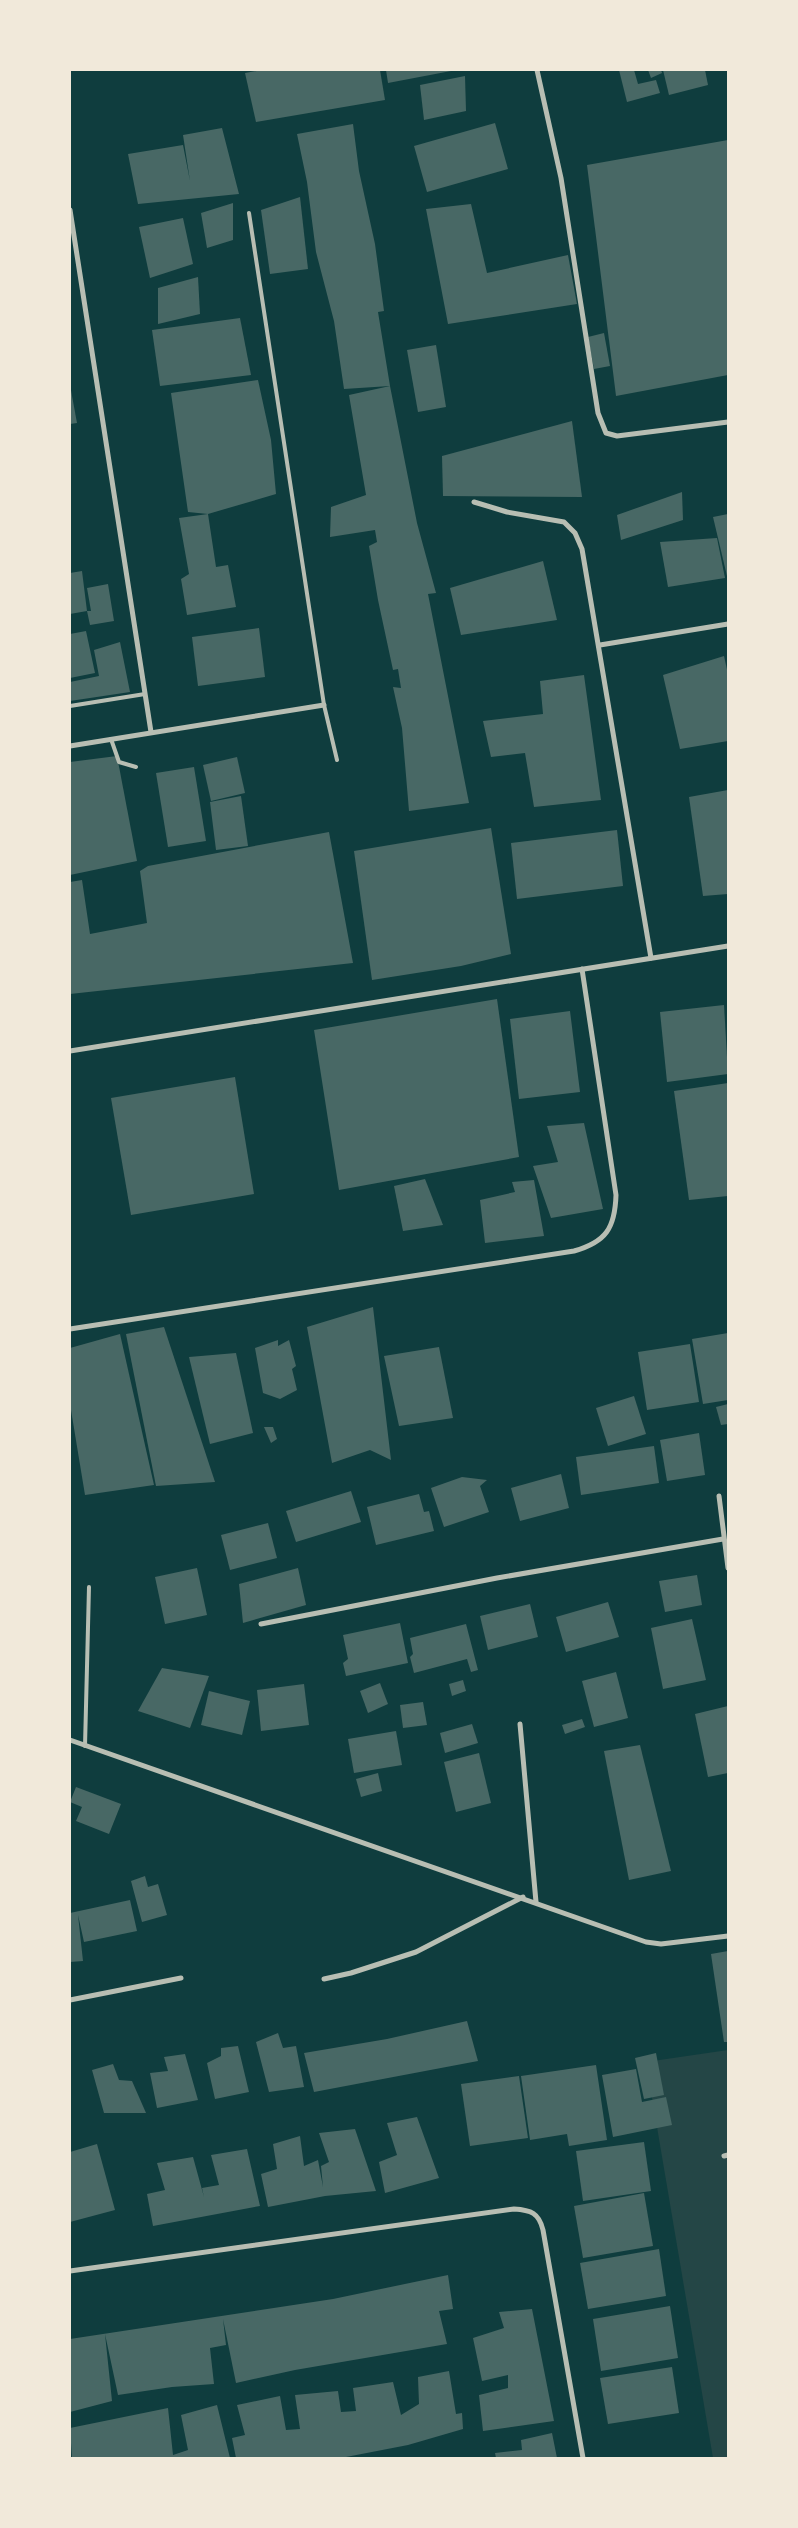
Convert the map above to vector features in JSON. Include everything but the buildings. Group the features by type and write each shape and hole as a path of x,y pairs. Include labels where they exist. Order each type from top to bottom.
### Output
{"street":[{"path":"536,70 561,178 598,413 606,432 617,436 728,422"},
{"path":"70,210 151,732"},
{"path":"474,502 507,512 564,522 575,533 582,549 600,645 651,958"},
{"path":"600,645 728,624"},
{"path":"70,746 324,705"},
{"path":"70,1051 728,946"},
{"path":"70,1330 574,1251 593,1246 608,1233 616,1216 616,1196 582,969"},
{"path":"719,1496 728,1568"},
{"path":"261,1624 497,1578 723,1538"},
{"path":"520,1724 536,1902"},
{"path":"70,1740 523,1897 631,1937 661,1944 728,1936"},
{"path":"324,1979 351,1973 416,1952 523,1897"},
{"path":"70,2000 180,1978"},
{"path":"70,2271 514,2209 532,2211 541,2221 543,2230 583,2458"}],"lane":[{"path":"249,214 324,705 337,760"},
{"path":"70,706 145,694"},
{"path":"112,739 119,762 136,767"},
{"path":"85,1746 89,1587"}],"shaded area":[{"path":"728,2050 728,2458 713,2458 646,2062"}]}
